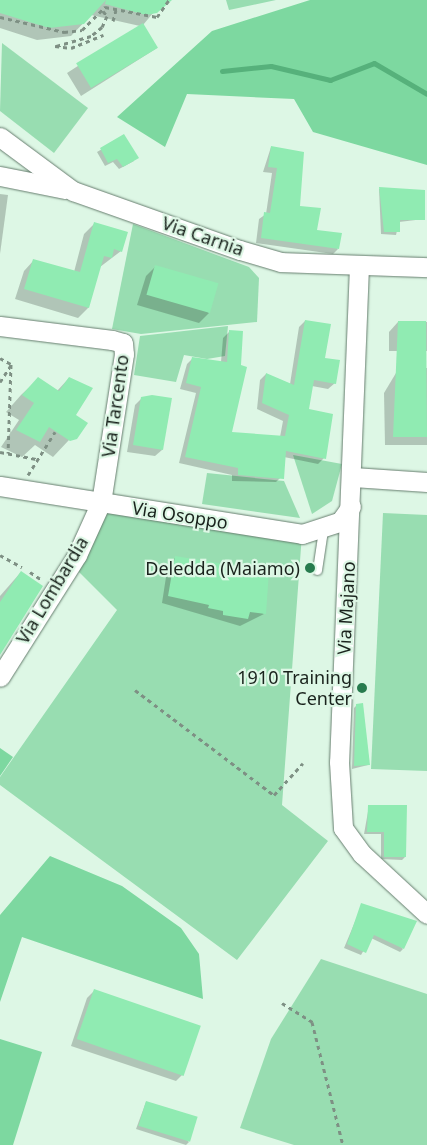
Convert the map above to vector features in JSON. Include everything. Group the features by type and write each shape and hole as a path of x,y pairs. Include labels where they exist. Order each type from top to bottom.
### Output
{"street":[{"name":"Via Carnia","path":"0,136 73,191 281,262 427,267"},
{"path":"0,176 73,191"},
{"name":"Via Majano","path":"359,266 353,477 339,762 343,828 362,854 427,914"},
{"name":"Via Tarcento","path":"0,326 123,343 102,502"},
{"path":"353,477 427,482"},
{"name":"Via Osoppo","path":"0,486 302,534 323,530 340,522 351,506"},
{"name":"Via Lombardia","path":"0,677 77,555 102,502"}],"lane":[{"path":"317,570 323,530"}],"path":[{"path":"0,17 64,32 82,30 102,11 116,10 148,18 164,14 169,0"},
{"path":"113,22 116,10"},
{"path":"102,11 107,16 102,27 92,36 55,46 71,48 104,35"},
{"path":"0,358 12,364"},
{"path":"0,382 12,364"},
{"path":"8,453 12,364"},
{"path":"28,475 55,432"},
{"path":"0,452 37,459"},
{"path":"0,555 22,567"},
{"path":"135,690 274,795 303,762"},
{"path":"282,1003 312,1022 343,1145"}],"green space":[{"path":"226,0 276,0 229,10"},
{"path":"310,0 427,0 427,165 313,132 294,99 187,94 165,147 117,117 212,31"},
{"path":"2,43 88,108 54,153 0,111"},
{"path":"133,224 249,267 259,278 257,322 141,334 112,329"},
{"path":"228,326 225,356 207,359 184,355 176,382 134,375 140,336"},
{"path":"293,455 342,464 332,501 312,514"},
{"path":"207,473 284,481 300,518 202,504"},
{"path":"101,502 302,534 282,805 328,841 237,960 0,785 0,777 117,610 75,568"},
{"path":"383,513 427,515 427,771 371,769"},
{"path":"0,748 13,757 0,776"},
{"path":"50,856 122,886 181,928 199,954 203,999 22,937 0,1002 0,915"},
{"path":"321,959 427,994 427,1145 294,1145 240,1128 271,1039"},
{"path":"0,1039 42,1052 13,1145 0,1145"}],"building":[{"path":"0,0 106,0 84,24 49,28 0,13"},
{"path":"106,0 172,0 157,13 146,15 105,4"},
{"path":"143,23 158,48 91,88 76,63"},
{"path":"124,134 139,158 123,167 117,159 108,163 100,148"},
{"path":"271,146 304,152 300,206 321,208 317,230 342,233 339,249 261,238 264,212 270,213 277,168 268,167"},
{"path":"379,187 425,190 425,220 400,220 400,232 384,232"},
{"path":"94,222 128,232 122,252 114,249 112,258 104,256 89,308 24,289 33,259 80,272"},
{"path":"155,265 218,283 210,313 146,295"},
{"path":"305,320 331,324 325,358 340,360 336,384 314,380 309,409 333,414 326,459 286,451 284,479 238,475 238,468 185,457 201,387 186,383 192,357 227,362 229,330 243,331 241,365 247,367 232,432 285,436 289,415 262,403 266,373 294,385"},
{"path":"398,321 426,321 427,437 393,437"},
{"path":"38,377 59,391 69,377 93,388 76,415 88,423 77,439 70,441 49,427 40,442 16,430 34,403 22,395"},
{"path":"152,395 172,398 163,450 133,445 141,397"},
{"path":"175,556 269,571 266,614 250,612 248,619 223,615 223,611 208,608 209,605 168,596"},
{"path":"21,571 43,586 0,655 0,602"},
{"path":"363,703 370,765 354,766 356,704"},
{"path":"368,805 407,805 406,857 384,857 384,832 367,832"},
{"path":"361,903 417,921 404,949 374,935 366,953 347,944"},
{"path":"94,989 201,1026 184,1076 77,1039"},
{"path":"146,1101 198,1117 190,1142 138,1126"}],"waterway":[{"path":"222,71 271,66 330,80 374,63 427,94"}],"place":[{"name":"Deledda (Maiamo)","path":"310,568"},
{"name":"1910 Training Center","path":"362,688"}]}
